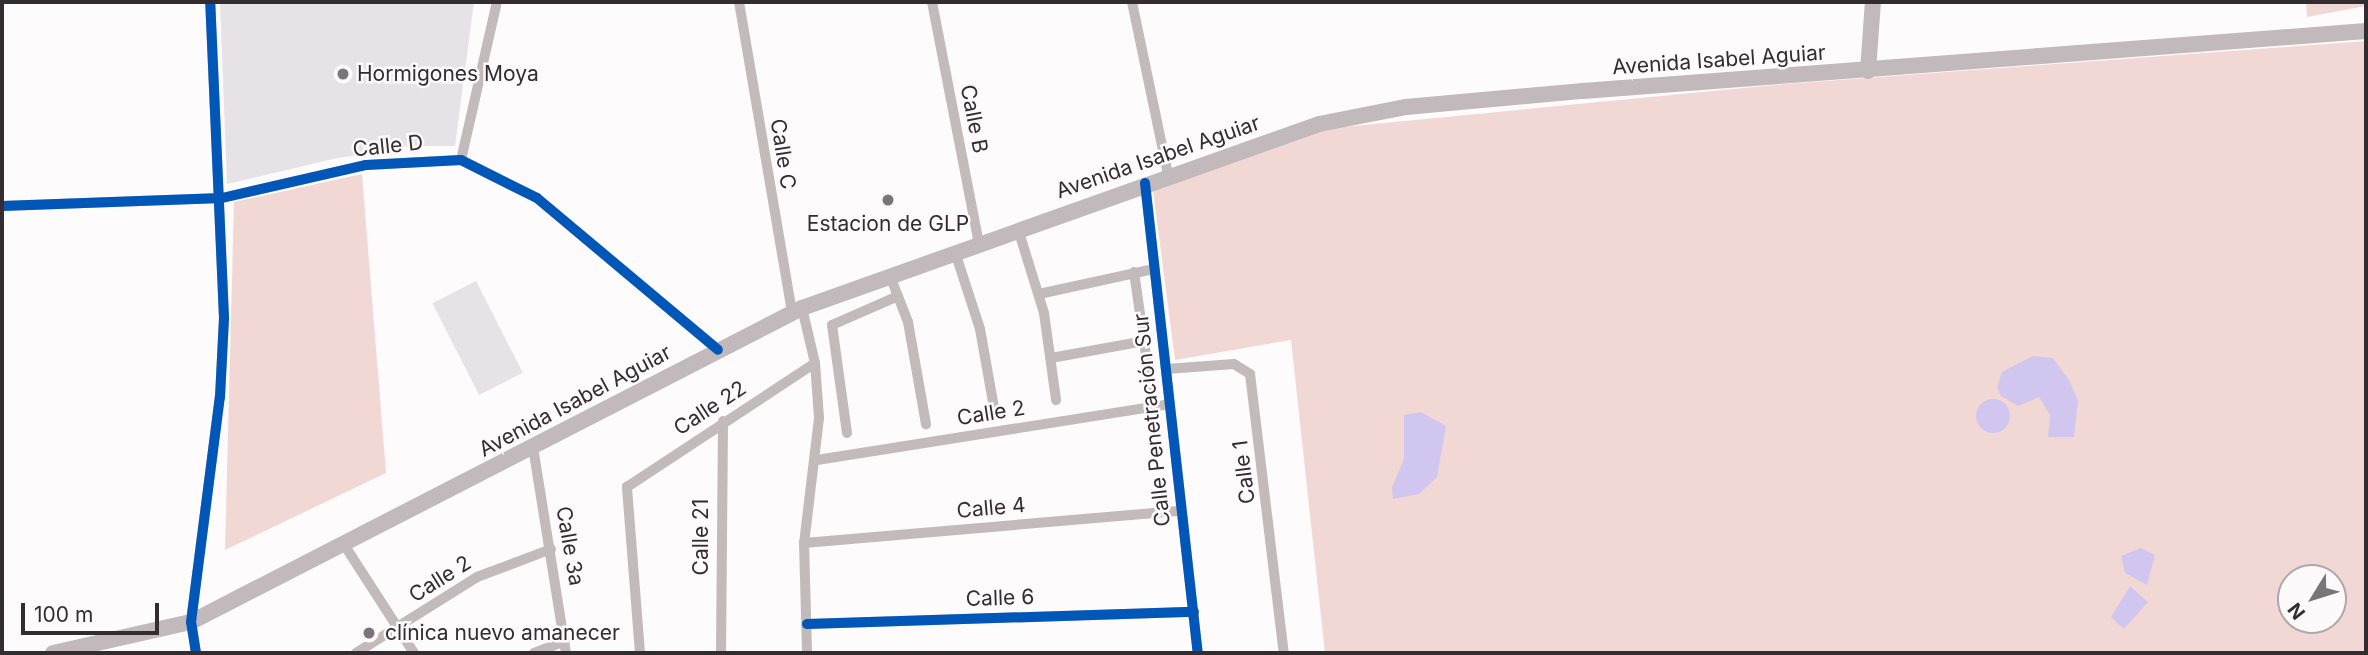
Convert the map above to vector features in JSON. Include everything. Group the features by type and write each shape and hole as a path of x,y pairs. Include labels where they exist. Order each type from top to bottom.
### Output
{"main road":[{"path":"1868,71 1873,2"},
{"name":"Avenida Isabel Aguiar","path":"53,653 102,648 191,622 345,547 797,311 1145,183 1319,124 1406,107 2366,31"}],"street":[{"path":"196,653 191,622 220,397 222,198 210,2"},
{"path":"461,160 497,2"},
{"name":"Calle C","path":"739,2 797,311 816,363 817,460 804,543 807,653"},
{"name":"Calle B","path":"932,2 979,243"},
{"path":"1132,2 1168,175"},
{"name":"Calle D","path":"2,206 222,198 366,165 461,160 537,198 718,350"},
{"name":"Calle Penetración Sur","path":"1145,183 1198,653"},
{"path":"1018,229 1039,294 1056,400"},
{"path":"955,252 980,329 995,413"},
{"path":"1039,294 1154,269"},
{"path":"1134,272 1152,390"},
{"path":"891,276 914,345 926,424"},
{"path":"847,433 832,325 898,296"},
{"path":"1051,358 1145,341"},
{"name":"Calle 22","path":"640,653 627,487 723,421 816,363"},
{"name":"Calle 1","path":"1167,369 1234,364 1250,374 1284,653"},
{"name":"Calle 2","path":"817,460 1170,404"},
{"name":"Calle 21","path":"721,653 723,421"},
{"name":"Calle 3a","path":"533,447 566,653"},
{"name":"Calle 4","path":"804,543 1181,511"},
{"path":"345,547 401,627 414,653"},
{"name":"Calle 2","path":"356,653 477,577 551,549"},
{"name":"Calle 6","path":"807,624 1194,612"},
{"path":"534,653 565,641"}],"shaded area":[{"path":"2306,2 2366,2 2366,6 2307,17"},
{"path":"2366,41 2366,653 1325,653 1291,340 1175,360 1153,190 1322,129 1785,84"},
{"path":"362,174 386,473 225,550 234,202"},
{"path":"2033,356 2053,358 2069,380 2078,400 2074,437 2048,437 2050,415 2039,397 2018,406 2001,396 1997,387 2002,372"},
{"path":"1993,399 2005,404 2010,416 2005,428 1993,433 1981,428 1976,416 1981,404"},
{"path":"1421,412 1446,426 1437,477 1419,494 1393,499 1392,487 1404,459 1404,415"},
{"path":"2141,548 2155,555 2147,585 2125,573 2121,556"},
{"path":"2130,586 2148,602 2124,629 2111,617"}],"building":[{"name":"Hormigones Moya","path":"220,2 474,2 455,146 410,146 333,159 227,184"},
{"path":"476,281 523,373 479,395 432,303"}],"cycle path":[{"path":"196,653 191,622 220,397 224,318 210,2"},
{"path":"2,206 222,198 366,165 461,160 537,198 718,350"},
{"path":"1145,183 1198,653"},
{"path":"807,624 1194,612"}],"place":[{"name":"Hormigones Moya","path":"343,74"},
{"name":"Estacion de GLP","path":"888,200"},
{"name":"clínica nuevo amanecer","path":"369,633"}]}
